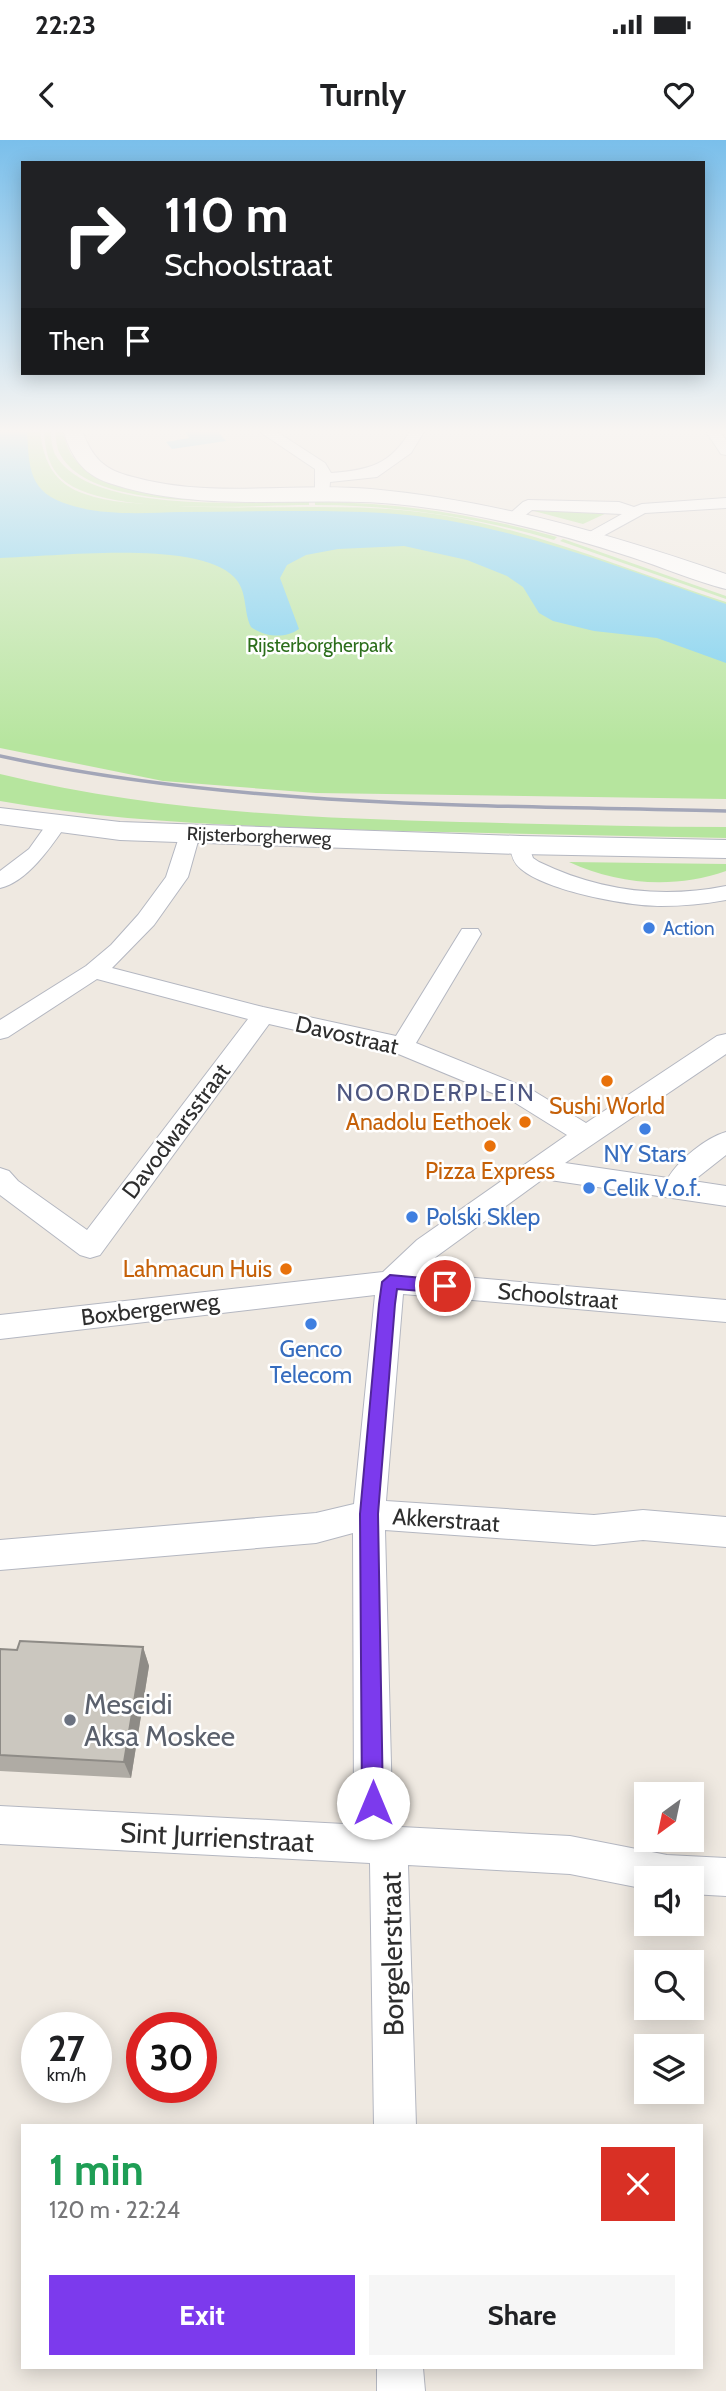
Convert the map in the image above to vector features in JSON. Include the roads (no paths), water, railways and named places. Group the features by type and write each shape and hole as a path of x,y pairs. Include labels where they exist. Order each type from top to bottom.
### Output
{"street":[{"path":"584,535 726,582"},
{"name":"Rijsterborgherweg","path":"0,816 56,825 190,834 726,849"},
{"path":"0,882 36,853 56,825"},
{"path":"0,1031 94,971 119,950 169,890 183,864 190,834"},
{"path":"520,845 523,859 531,867 581,887 666,900 726,893"},
{"path":"402,1046 470,933"},
{"name":"Davostraat","path":"94,971 262,1015 402,1046 523,1096 586,1135"},
{"name":"Davodwarsstraat","path":"0,1178 9,1188 90,1247 262,1015"},
{"path":"390,1282 427,1248 586,1135 726,1042"},
{"path":"675,1188 684,1174 726,1142"},
{"path":"538,1169 726,1196"},
{"name":"Schoolstraat","path":"390,1282 726,1311"},
{"name":"Boxbergerweg","path":"0,1327 390,1282"},
{"name":"Borgelerstraat","path":"390,1282 369,1514 373,1803 389,1846 395,2124"},
{"name":"Akkerstraat","path":"0,1555 316,1528 369,1514 594,1530 643,1525 726,1532"},
{"name":"Sint Jurrienstraat","path":"0,1825 570,1855 667,1874 726,1878"},
{"path":"400,2369 401,2391"}],"water":[{"path":"0,535 515,535 600,560 726,604 726,663 657,638 594,631 553,621 539,613 523,587 507,576 467,560 404,546 338,549 306,555 287,565 280,578 299,629 281,635 269,635 251,627 241,588 234,577 215,565 157,554 0,558"}],"railway":[{"path":"0,756 90,773 270,795 452,805 726,811"}],"place":[{"name":"Action","path":"649,928"},
{"name":"Sushi World","path":"607,1081"},
{"name":"Anadolu Eethoek","path":"525,1122"},
{"name":"NY Stars","path":"645,1129"},
{"name":"Pizza Express","path":"490,1146"},
{"name":"Celik V.o.f.","path":"589,1188"},
{"name":"Polski Sklep","path":"412,1217"},
{"name":"Lahmacun Huis","path":"286,1269"},
{"name":"Genco Telecom","path":"311,1324"},
{"name":"Mescidi Aksa Moskee","path":"70,1720"}],"district":[{"name":"NOORDERPLEIN","path":"436,1092"}],"park label":[{"name":"Rijsterborgherpark","path":"320,645"}]}
